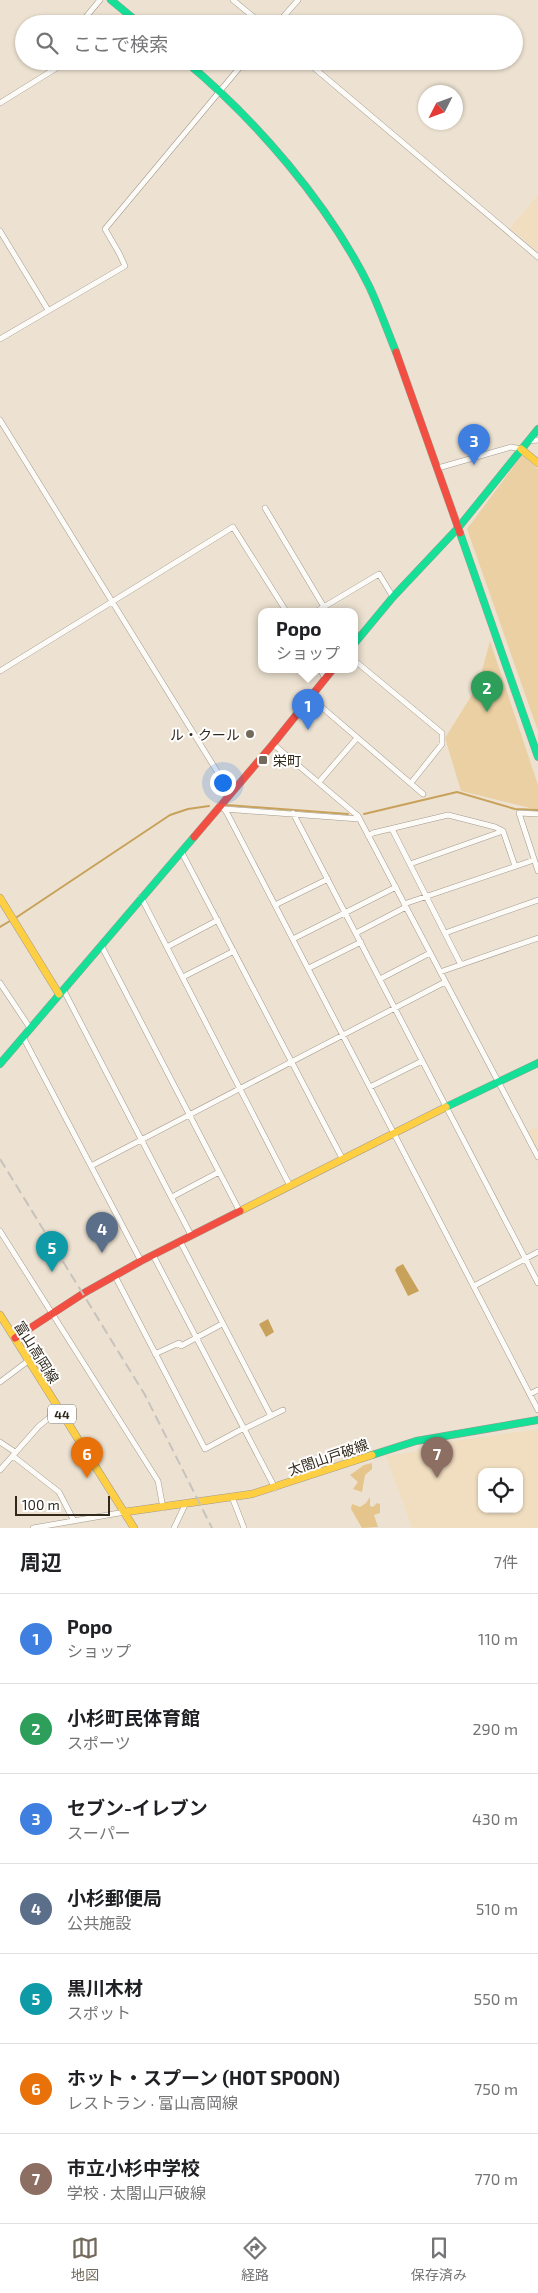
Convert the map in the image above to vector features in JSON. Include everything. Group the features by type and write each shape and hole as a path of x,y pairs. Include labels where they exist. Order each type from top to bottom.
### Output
{"street":[{"path":"88,15 100,0"},
{"path":"111,0 129,15"},
{"path":"233,0 251,15"},
{"path":"285,15 298,0"},
{"path":"0,104 54,70"},
{"path":"196,70 220,90 260,131 321,208 344,242 369,286 397,354 438,468 538,757"},
{"path":"0,340 125,266 120,253 105,229 237,70"},
{"path":"317,70 538,257"},
{"path":"0,231 48,310"},
{"path":"0,420 231,794"},
{"path":"358,639 393,597 458,528 538,429"},
{"path":"527,442 538,440"},
{"path":"438,468 512,447 521,449 538,463"},
{"path":"265,508 324,607 379,574 393,597"},
{"path":"0,671 233,527 284,608"},
{"path":"358,663 442,733 442,744 411,783"},
{"path":"322,673 325,678"},
{"path":"0,1062 181,851 222,807 329,673"},
{"path":"310,697 424,794"},
{"path":"319,782 358,738"},
{"path":"273,744 359,818 538,1157"},
{"path":"222,807 359,818"},
{"path":"222,807 276,905 538,1410"},
{"path":"293,813 538,1283"},
{"path":"538,814 519,813 538,871"},
{"path":"368,836 373,833 448,815 495,827 503,831 514,866"},
{"path":"392,829 462,965"},
{"path":"410,864 503,831"},
{"path":"181,851 342,1158"},
{"path":"356,933 427,896 534,860"},
{"path":"276,905 328,880"},
{"path":"293,939 396,887"},
{"path":"141,897 289,1184"},
{"path":"0,898 61,992 142,1140 191,1235"},
{"path":"445,932 538,900"},
{"path":"167,947 218,920"},
{"path":"440,972 538,938"},
{"path":"309,968 361,942"},
{"path":"101,945 240,1210"},
{"path":"183,977 234,951"},
{"path":"380,979 430,953"},
{"path":"91,1166 446,982"},
{"path":"0,983 30,1028"},
{"path":"23,1037 141,1261"},
{"path":"370,1087 422,1061"},
{"path":"15,1338 141,1261 289,1184 446,1106 538,1063"},
{"path":"172,1197 220,1172"},
{"path":"0,1231 158,1481 163,1508"},
{"path":"180,1241 271,1416"},
{"path":"474,1286 538,1252"},
{"path":"153,1255 275,1488"},
{"path":"114,1276 205,1449 283,1410"},
{"name":"富山高岡線","path":"0,1315 134,1528"},
{"path":"155,1354 179,1343 181,1346 222,1324"},
{"path":"0,1382 28,1361"},
{"path":"530,1394 538,1390"},
{"path":"0,1470 38,1426 59,1410"},
{"name":"太閤山戸破線","path":"125,1512 185,1505 275,1488 416,1441 538,1420"},
{"path":"0,1442 59,1492 74,1520"},
{"path":"232,1497 244,1528"},
{"path":"174,1528 185,1505"},
{"path":"33,1528 125,1512"}],"shaded area":[{"path":"538,195 538,252 510,228"},
{"path":"522,455 538,469 538,731 467,529"},
{"path":"490,641 538,785 538,810 461,791 445,738 478,685"},
{"path":"538,1127 538,1150 528,1131"},
{"path":"403,1264 419,1291 408,1296 395,1270"},
{"path":"268,1319 274,1332 266,1337 259,1324"},
{"path":"538,1429 538,1528 412,1528 386,1456 414,1452 426,1445"},
{"path":"372,1463 372,1469 365,1475 362,1492 353,1489 358,1482 350,1475 364,1465"},
{"path":"370,1497 370,1506 373,1507 377,1503 380,1504 380,1513 374,1515 378,1527 362,1528 351,1509 352,1504 360,1507"}],"waterway":[{"path":"364,814 457,792 515,809 538,810"},
{"path":"227,805 348,814"},
{"path":"17,917 170,815 188,809 209,806"},
{"path":"0,927 10,921"}],"railway":[{"path":"0,1159 145,1395 212,1528"}],"traffic: fast":[{"path":"111,0 129,15"},
{"path":"195,70 238,109 263,136 288,164 333,224 369,286 396,352"},
{"path":"358,639 393,597 458,528 538,429"},
{"path":"460,533 538,757"},
{"path":"0,1064 194,837"},
{"path":"446,1107 538,1063"},
{"path":"372,1455 416,1441 538,1420"}],"traffic: slow":[{"path":"521,449 538,463"},
{"path":"0,898 59,994"},
{"path":"240,1211 446,1107"},
{"path":"0,1315 134,1528"},
{"path":"125,1512 252,1494 372,1455"}],"traffic: jam":[{"path":"396,352 460,533"},
{"path":"194,837 273,744 330,673"},
{"path":"15,1338 84,1293 141,1261 240,1211"}],"place":[{"name":"セブン-イレブン","path":"474,465"},
{"name":"小杉町民体育館","path":"487,712"},
{"name":"Popo","path":"308,730"},
{"name":"ル・クール","path":"250,734"},
{"name":"栄町","path":"263,760"},
{"name":"小杉郵便局","path":"102,1253"},
{"name":"黒川木材","path":"52,1272"},
{"name":"ホット・スプーン (HOT SPOON)","path":"87,1478"},
{"name":"市立小杉中学校","path":"437,1478"}]}
